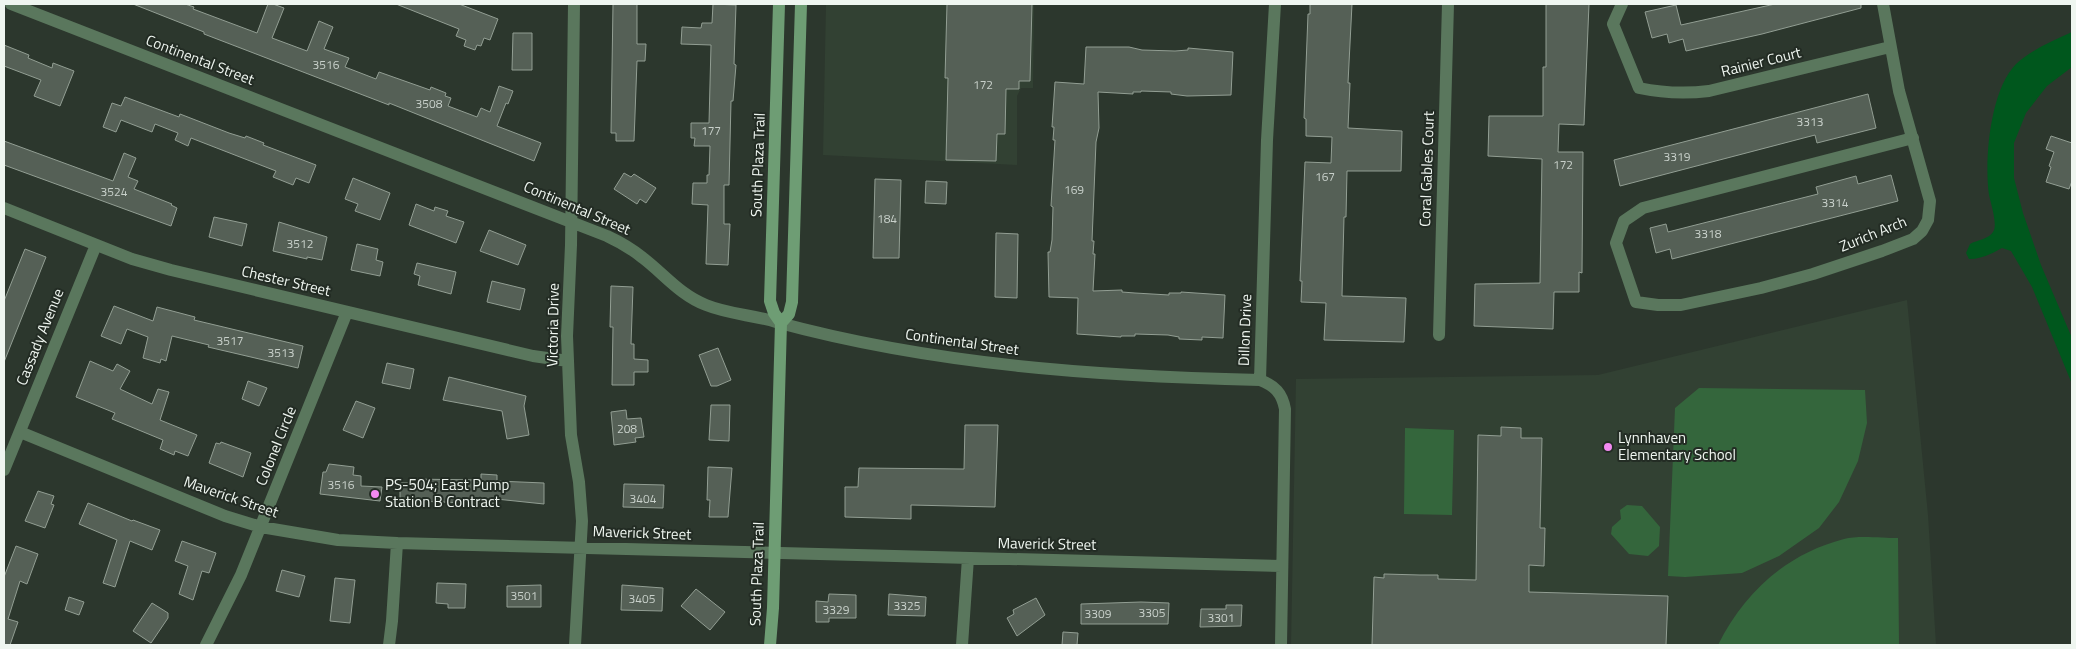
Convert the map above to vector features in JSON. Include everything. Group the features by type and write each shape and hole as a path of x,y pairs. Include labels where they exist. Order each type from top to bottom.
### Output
{"main road":[{"name":"South Plaza Trail","path":"770,645 781,323 774,313 770,301 779,4"},
{"name":"South Plaza Trail","path":"781,323 789,314 792,302 802,4"}],"street":[{"name":"Continental Street","path":"11,4 608,236 631,249 687,296 705,305 872,345 991,364 1100,374 1260,380"},
{"name":"Victoria Drive","path":"574,4 568,361 571,435 579,482 582,521 575,645"},
{"name":"Dillon Drive","path":"1276,4 1267,140 1260,380 1270,384 1278,391 1283,398 1285,409 1281,645"},
{"name":"Coral Gables Court","path":"1439,335 1448,4"},
{"name":"Rainier Court","path":"1622,4 1613,24 1639,88 1662,93 1686,94 1709,92 1890,47"},
{"name":"Zurich Arch","path":"1883,4 1899,91 1914,138 1931,208 1928,220 1922,231 1913,239 1813,274 1752,290 1681,305 1658,306 1636,302 1616,243 1624,221 1644,208 1914,138"},
{"name":"Chester Street","path":"4,208 96,245 171,270 533,356 568,361"},
{"name":"Cassady Avenue","path":"4,470 96,245"},
{"name":"Colonel Circle","path":"206,645 241,575 347,312"},
{"name":"Maverick Street","path":"20,432 225,516 261,527 338,540 1282,566"},
{"path":"389,645 397,543"},
{"path":"962,645 968,558"}],"shaded area":[{"path":"826,4 1034,4 1033,88 1021,88 1017,96 1017,165 823,155"},
{"path":"2072,32 2072,67 2047,86 2026,113 2014,143 2014,178 2023,213 2041,265 2072,338 2072,384 2032,287 2011,251 2002,248 1974,259 1969,259 1966,253 1970,244 1989,236 1994,229 1988,181 1988,145 1995,108 2007,76 2016,64 2029,54"},
{"name":"Lynnhaven Elementary School","path":"1907,300 1928,515 1936,645 1291,645 1296,379 1598,375"},
{"path":"1699,388 1865,390 1867,423 1858,461 1839,502 1819,528 1779,556 1742,573 1685,577 1668,576 1675,408"},
{"path":"1405,428 1454,430 1452,515 1404,514"},
{"path":"1627,505 1642,506 1660,527 1659,546 1648,556 1629,554 1611,534 1612,527 1621,519 1620,510"},
{"path":"1863,537 1898,538 1899,645 1718,645 1740,609 1769,578 1786,565 1823,546 1844,539"}],"building":[{"path":"133,4 185,4 194,7 193,9 257,33 268,4 273,4 284,8 272,38 307,51 319,21 333,27 324,49 349,58 345,67 376,79 379,72 430,90 431,87 446,93 445,96 451,98 448,106 477,117 481,108 490,112 499,86 513,91 497,126 541,143 534,161 389,103 389,105 204,34 204,32"},
{"path":"396,4 459,4 498,19 490,40 484,38 481,46 477,45 475,50 464,46 466,40 456,36 459,29"},
{"path":"613,4 637,4 637,44 646,44 645,61 637,61 634,141 616,141 616,133 611,133"},
{"path":"713,4 736,5 734,64 736,65 733,101 731,101 729,185 724,185 724,224 730,224 728,265 706,264 708,205 692,204 693,183 707,183 707,175 709,175 710,146 694,146 695,138 691,138 691,123 709,123 711,45 681,44 682,27 701,28 702,23 712,23"},
{"path":"947,4 1032,4 1030,81 1019,81 1019,89 1006,89 1005,134 997,134 996,161 946,160 948,78 945,78"},
{"path":"1310,4 1352,4 1348,128 1402,131 1401,171 1347,171 1342,296 1406,298 1404,342 1324,340 1326,303 1301,302 1302,281 1300,281 1305,162 1331,163 1332,137 1306,136 1306,119 1304,118"},
{"path":"1546,4 1589,4 1584,125 1559,124 1558,152 1583,152 1582,273 1579,272 1579,292 1554,292 1553,329 1474,326 1475,284 1540,283 1542,159 1488,156 1489,116 1543,116 1543,67 1546,67"},
{"path":"1775,4 1861,4 1861,8 1762,34 1686,51 1683,39 1669,43 1667,34 1652,38 1645,12 1676,5 1681,25"},
{"path":"513,33 532,33 532,70 512,70"},
{"path":"4,45 29,55 28,58 52,68 53,63 74,71 60,106 34,96 41,80 4,66"},
{"path":"1086,47 1129,47 1142,50 1175,51 1188,50 1188,48 1233,52 1231,95 1187,96 1171,94 1171,92 1141,91 1133,92 1133,94 1098,92 1099,128 1096,142 1092,241 1094,241 1093,254 1095,254 1093,291 1122,290 1122,292 1169,295 1169,293 1181,292 1225,295 1223,338 1202,337 1202,340 1179,339 1179,337 1168,335 1135,334 1135,336 1121,337 1077,334 1078,298 1049,297 1048,252 1050,252 1052,240 1053,207 1051,206 1055,140 1053,140 1054,127 1052,127 1055,82 1084,84"},
{"path":"1868,94 1876,128 1817,143 1815,135 1620,186 1614,160"},
{"path":"125,97 179,117 180,114 229,133 245,138 246,136 264,143 263,145 316,165 309,183 296,178 293,185 273,177 276,171 191,138 188,146 175,140 178,133 155,124 152,132 121,120 116,132 103,127 112,103 121,106"},
{"path":"2051,136 2072,143 2072,181 2069,189 2046,182 2054,152 2046,149"},
{"path":"4,141 113,181 124,153 136,158 128,177 138,181 134,189 172,204 177,208 171,226 4,165"},
{"path":"624,173 631,177 634,174 656,188 646,203 640,199 637,204 614,189"},
{"path":"1891,175 1898,201 1672,259 1670,249 1656,253 1650,228 1666,224 1668,232 1818,194 1816,187 1856,176 1858,184"},
{"path":"353,178 390,193 380,220 355,211 358,204 345,199"},
{"path":"875,179 901,180 899,258 873,258"},
{"path":"926,181 947,182 946,204 925,203"},
{"path":"416,204 434,211 435,207 448,211 446,216 464,222 456,243 409,225"},
{"path":"214,217 247,224 242,246 209,237"},
{"path":"279,222 327,237 322,260 307,257 307,259 273,251"},
{"path":"489,230 526,245 518,265 480,251"},
{"path":"996,233 1018,234 1017,298 995,297"},
{"path":"357,244 378,249 376,260 383,262 380,276 351,270"},
{"path":"25,249 46,257 4,362 4,301"},
{"path":"417,263 456,272 451,294 418,285 420,276 414,274"},
{"path":"492,281 525,289 520,310 487,302"},
{"path":"611,286 633,287 631,344 634,344 634,359 648,360 648,372 634,372 634,385 612,385 613,327 610,327"},
{"path":"114,306 153,321 157,307 195,317 194,320 303,346 298,368 208,347 209,345 172,336 166,361 161,359 160,363 143,358 148,337 127,329 121,344 101,336"},
{"path":"718,348 731,380 717,386 711,386 699,355"},
{"path":"90,361 113,371 117,364 130,371 120,389 152,404 158,389 169,392 160,420 197,435 188,456 175,451 174,455 160,449 163,440 112,419 115,413 76,397"},
{"path":"387,363 414,369 410,389 382,383"},
{"path":"449,377 526,396 524,406 529,435 507,439 502,411 443,400"},
{"path":"248,381 267,388 259,406 242,399"},
{"path":"356,401 375,408 363,438 343,430"},
{"path":"711,405 730,405 729,441 709,440"},
{"path":"626,410 627,419 641,418 644,437 635,438 636,442 614,445 611,412"},
{"path":"965,425 998,425 995,507 911,505 911,519 845,517 845,487 858,487 859,468 964,469"},
{"path":"1501,427 1521,428 1521,438 1542,438 1540,528 1545,528 1544,566 1529,565 1529,592 1668,596 1666,645 1372,645 1374,577 1384,578 1384,574 1438,575 1438,579 1476,580 1478,435 1501,436"},
{"path":"221,442 251,453 243,477 209,463 216,443 220,444"},
{"path":"329,464 354,467 353,475 361,476 361,486 382,487 380,501 320,494 323,472 326,472"},
{"path":"708,467 732,468 728,517 709,517 710,500 707,500"},
{"path":"481,474 497,475 497,481 544,483 544,504 496,499 496,504 415,501 400,498 400,483 409,483 409,479 481,480"},
{"path":"624,484 664,485 663,508 623,507"},
{"path":"38,491 54,496 51,504 54,505 45,528 25,521"},
{"path":"88,503 160,530 152,550 130,541 115,587 103,583 117,540 79,524"},
{"path":"182,541 216,553 209,573 202,571 193,600 179,594 188,566 175,561"},
{"path":"16,546 38,554 27,584 20,581 8,619 18,622 10,645 4,645 4,577"},
{"path":"282,570 305,576 299,597 276,591"},
{"path":"335,578 355,580 350,623 330,621"},
{"path":"437,583 466,584 465,608 448,608 448,604 436,603"},
{"path":"541,585 541,607 507,607 507,586"},
{"path":"622,585 663,588 662,611 621,610"},
{"path":"696,589 725,612 710,630 681,606"},
{"path":"829,594 856,595 856,618 829,618 829,622 816,622 816,601 828,602"},
{"path":"889,594 926,597 925,616 888,615"},
{"path":"69,597 84,602 79,615 65,610"},
{"path":"1036,598 1045,615 1017,636 1007,618 1014,614 1013,610"},
{"path":"152,603 168,613 168,618 151,643 133,631"},
{"path":"1169,603 1168,624 1081,624 1081,604"},
{"path":"1226,605 1242,605 1241,626 1200,627 1201,609 1226,609"},
{"path":"1063,632 1078,633 1077,645 1062,645"}],"place":[{"name":"Lynnhaven Elementary School","path":"1608,447"},
{"name":"PS-504; East Pump Station B Contract","path":"375,494"}]}
